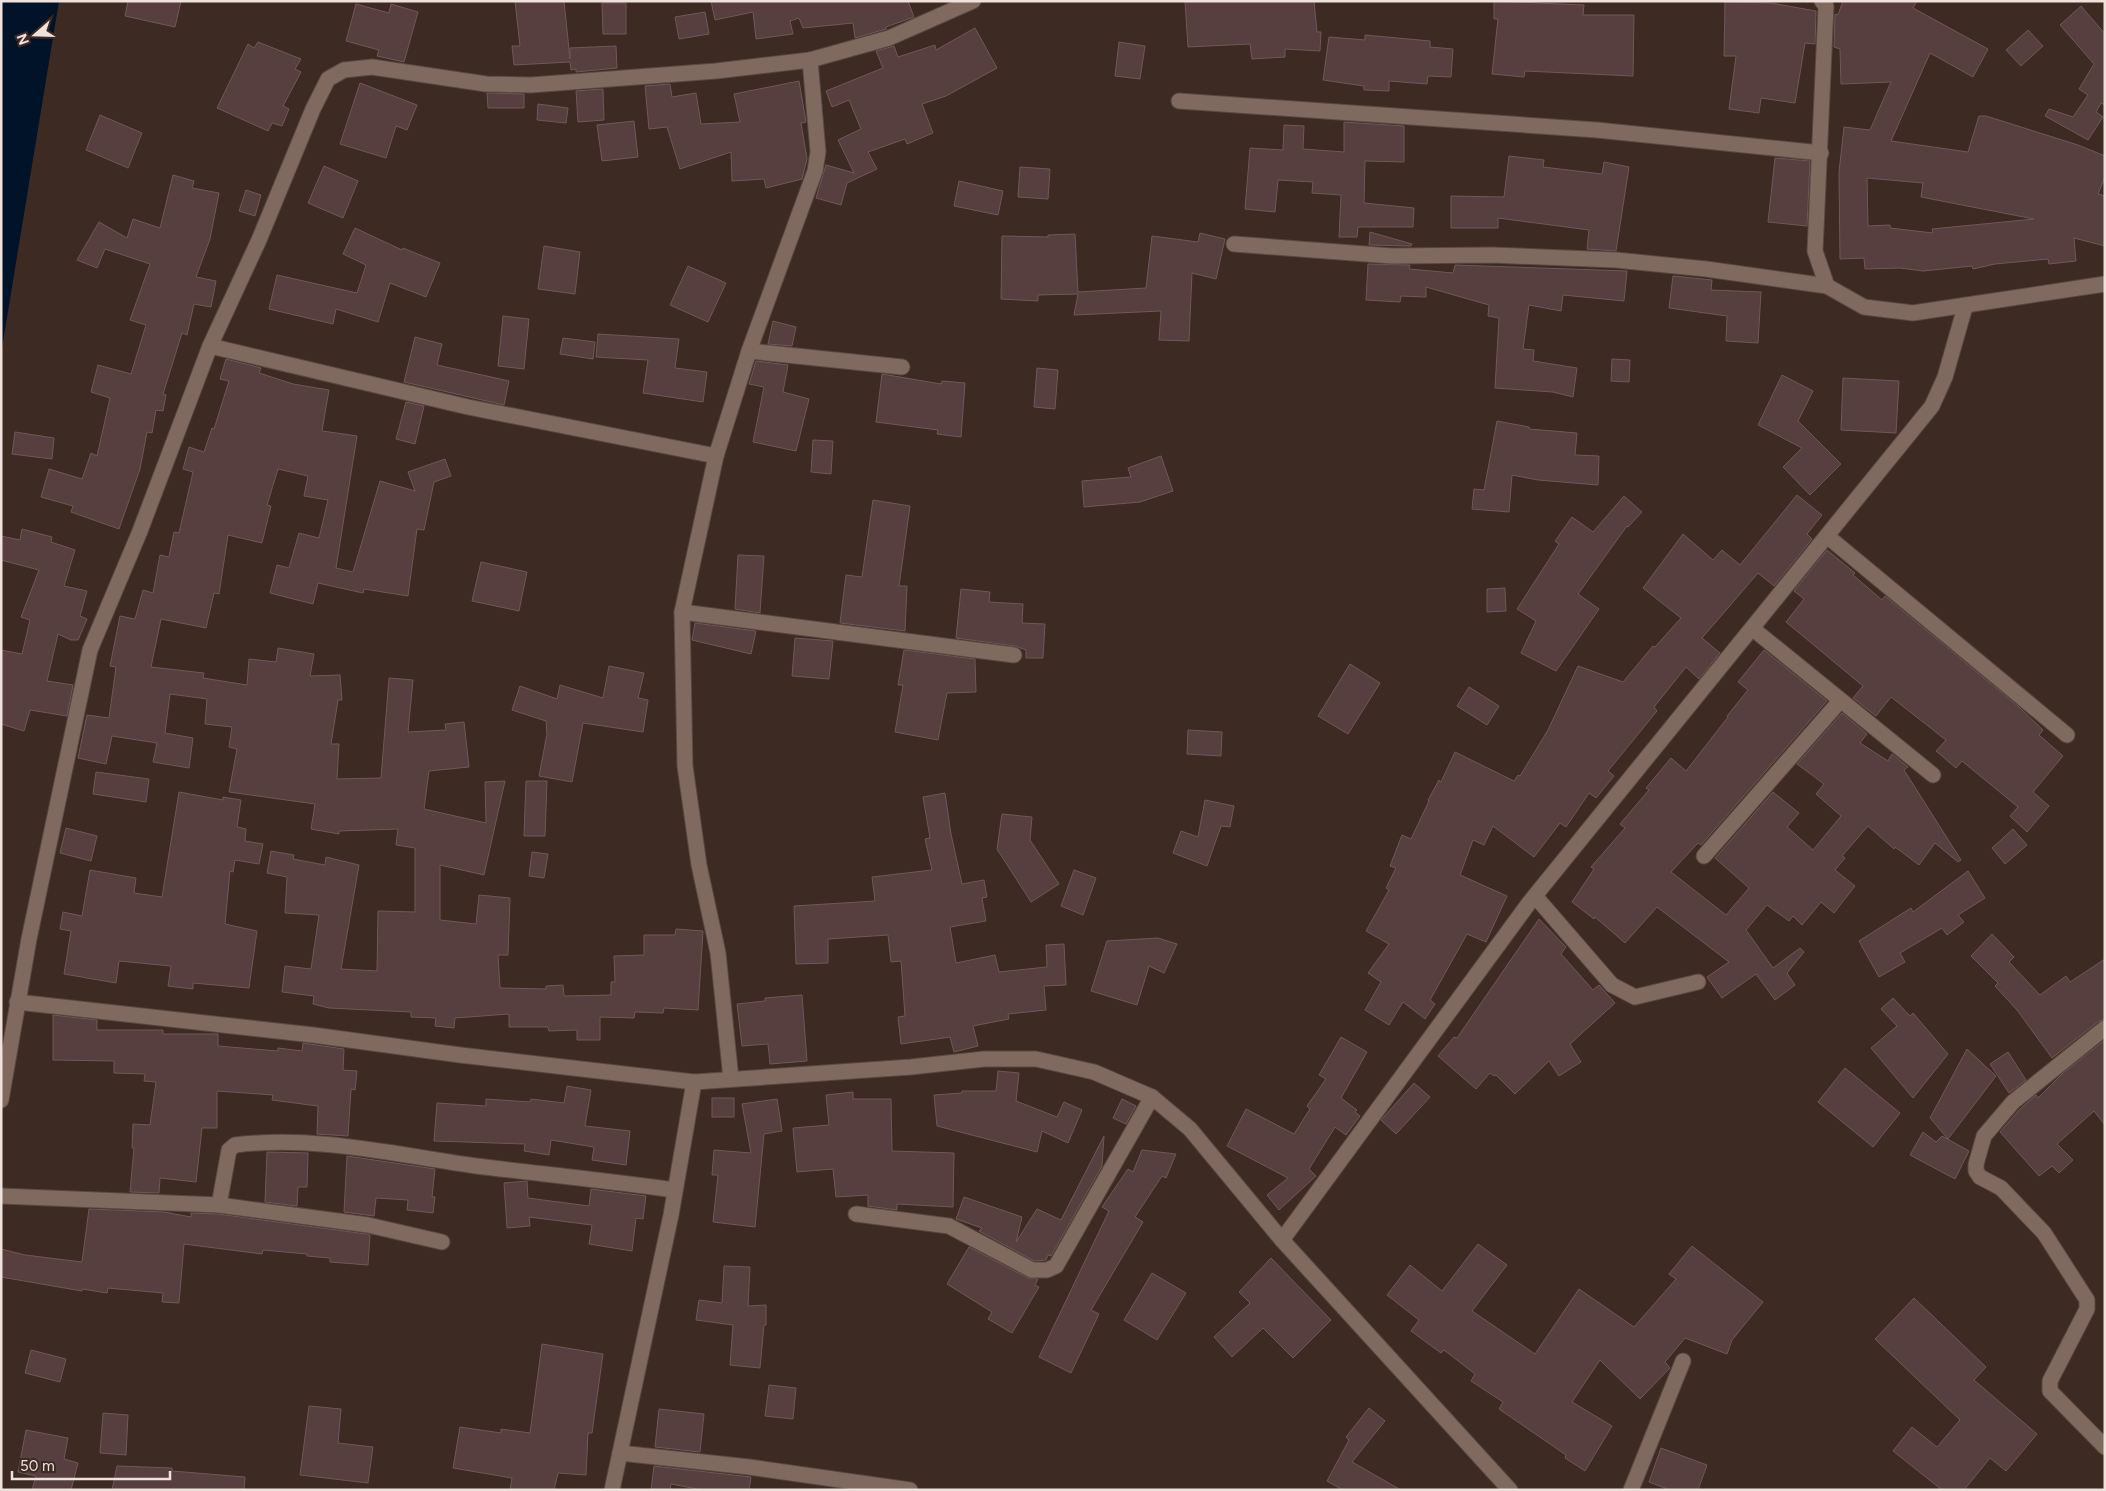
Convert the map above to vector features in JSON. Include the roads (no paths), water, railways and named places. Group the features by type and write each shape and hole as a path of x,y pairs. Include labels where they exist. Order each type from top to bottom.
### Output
{"street":[{"path":"1,1100 17,1002 90,650 140,531 210,346 259,240 313,109 328,79 344,70 372,67 486,84 531,85 716,71 810,60 889,38 973,1"},
{"path":"1822,1 1826,6 1821,153 1815,251 1827,286"},
{"path":"731,1079 718,953 699,866 685,766 682,612 716,456 749,351 815,171 818,152 810,60"},
{"path":"1179,101 1597,130 1821,153"},
{"path":"1234,244 1392,256 1492,256 1616,260 1706,269 1827,286 1864,307 1913,313 1965,307 2105,284"},
{"path":"1282,1240 1535,896 1932,406 1945,377 1965,307"},
{"path":"210,346 468,407 716,456"},
{"path":"749,351 902,367"},
{"path":"1827,536 2067,734"},
{"path":"682,612 1014,655"},
{"path":"1753,629 1933,775"},
{"path":"1704,856 1840,701"},
{"path":"1535,896 1612,986 1622,992 1635,997 1698,982"},
{"path":"17,1002 312,1035 460,1055 694,1082 911,1068 984,1059 1036,1058 1094,1072 1152,1097 1190,1129 1282,1240 1510,1490"},
{"path":"2105,1028 2013,1102 1984,1136 1976,1164 1976,1171 1980,1177 2001,1188 2044,1233 2087,1300 2087,1309 2050,1381 2050,1391 2105,1446"},
{"path":"612,1490 675,1190 694,1082"},
{"path":"856,1214 949,1226 1032,1270 1047,1270 1056,1266 1152,1097"},
{"path":"219,1205 229,1150 235,1145 281,1142 344,1146 474,1166 675,1190"},
{"path":"1,1196 219,1205 368,1225 442,1242"},
{"path":"1630,1490 1683,1361"},
{"path":"620,1453 749,1467 910,1490"}],"water":[{"path":"1,1 59,1 1,354"}]}
